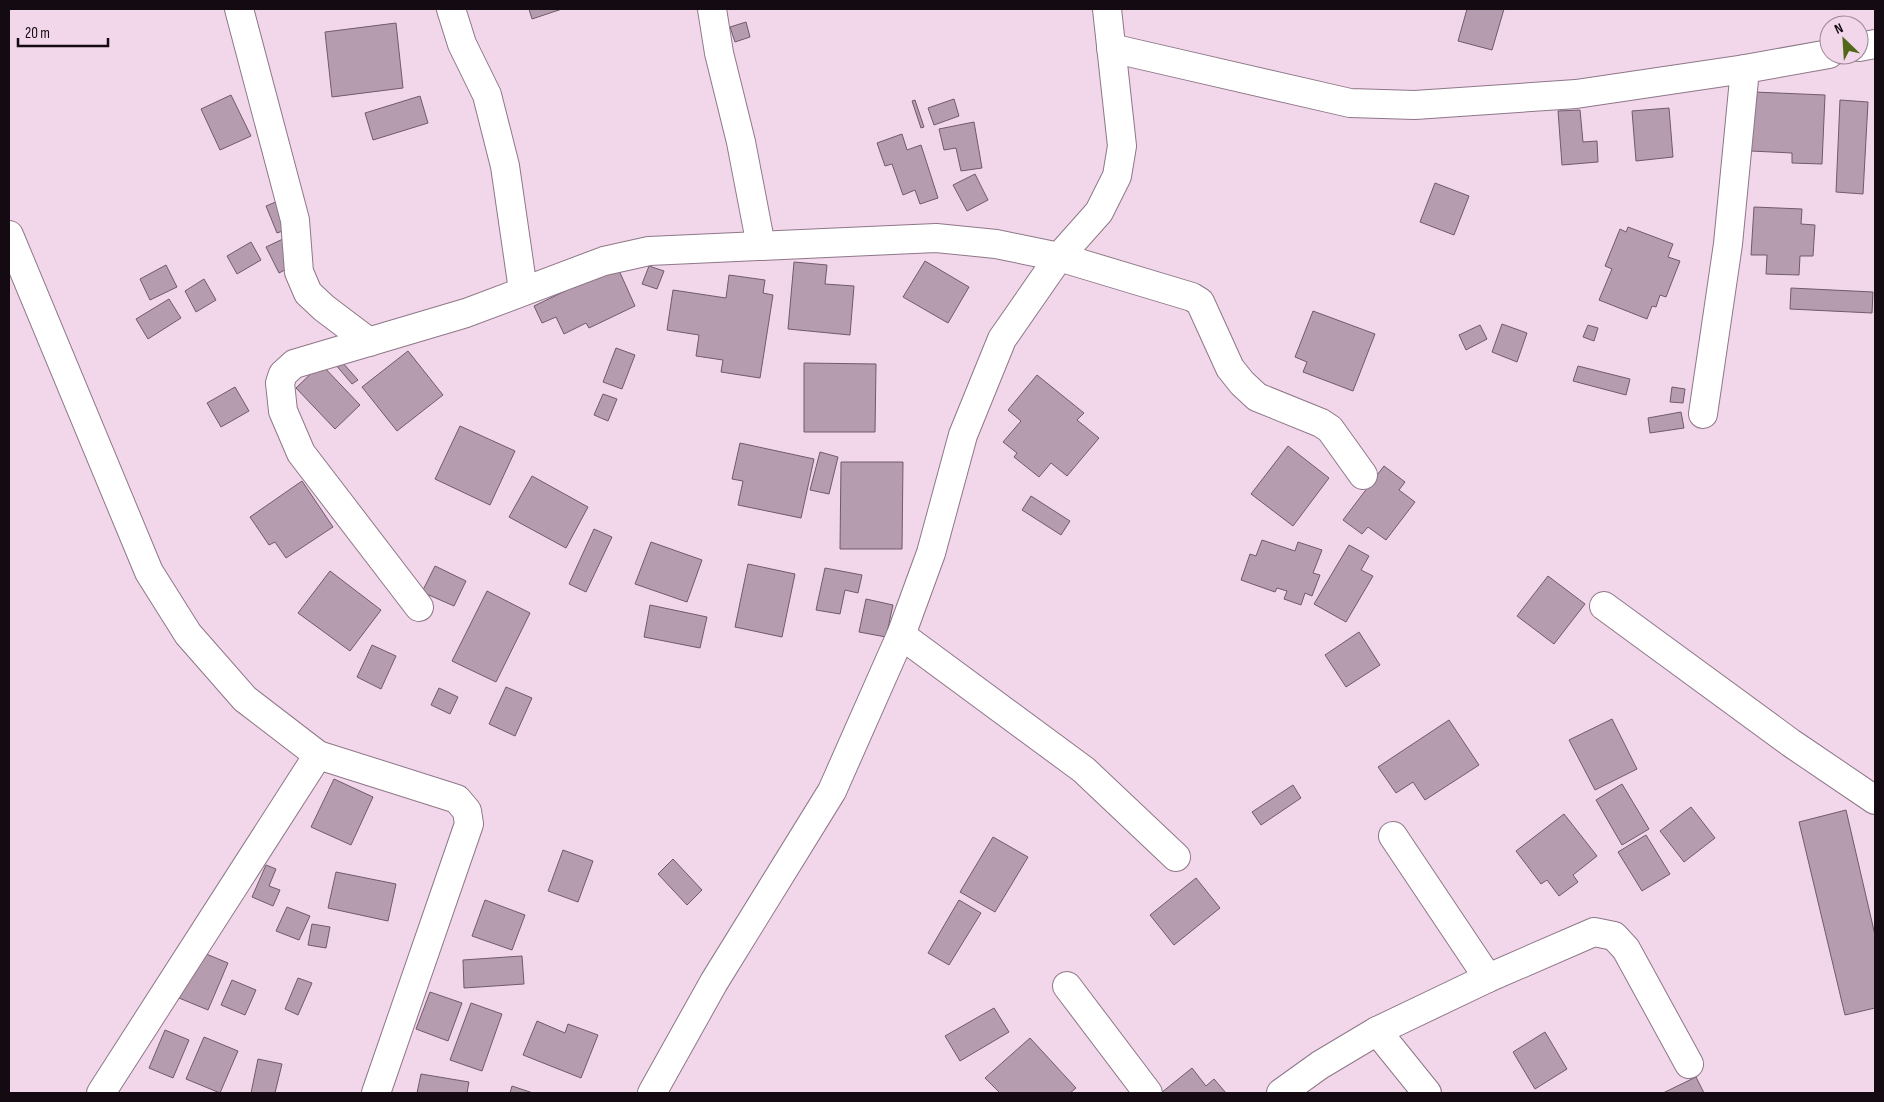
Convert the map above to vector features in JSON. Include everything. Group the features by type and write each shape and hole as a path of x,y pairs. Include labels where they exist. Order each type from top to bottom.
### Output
{"street":[{"path":"239,9 295,220 299,272 308,293 324,308 369,342"},
{"path":"451,9 462,44 487,95 503,157 524,290"},
{"path":"712,9 719,53 741,142 761,246"},
{"path":"652,1093 714,982 832,791 901,635 931,553 963,435 1002,339 1059,257 1098,212 1117,176 1122,146 1110,48 1108,9"},
{"path":"1110,48 1350,103 1415,105 1576,94 1819,56"},
{"path":"1703,414 1728,244 1744,69"},
{"path":"9,235 149,572 188,634 245,699 318,755 457,799 467,811 469,824 376,1093"},
{"path":"419,607 301,453 283,411 280,383 283,374 294,364 466,312 604,261 649,252 936,238 996,244 1059,257 1192,297 1200,302 1230,368 1242,383 1257,397 1321,423 1330,429 1364,475"},
{"path":"1604,606 1791,743 1875,800"},
{"path":"901,635 1084,770 1176,858"},
{"path":"101,1093 318,755"},
{"path":"1393,836 1488,978"},
{"path":"1281,1093 1320,1065 1377,1031 1488,978 1594,932 1614,936 1626,949 1688,1064"},
{"path":"1067,986 1148,1093"},
{"path":"1377,1031 1427,1093"}],"building":[{"path":"529,9 562,9 532,19"},
{"path":"1467,9 1504,9 1492,50 1458,41"},
{"path":"746,22 750,37 735,42 730,27"},
{"path":"396,23 403,88 332,97 325,32"},
{"path":"1754,92 1825,95 1822,164 1792,163 1792,153 1751,151"},
{"path":"231,95 251,136 220,150 201,109"},
{"path":"420,96 428,123 373,140 365,113"},
{"path":"954,99 959,116 934,125 928,108"},
{"path":"915,100 924,127 921,128 912,101"},
{"path":"1840,100 1868,102 1863,194 1836,192"},
{"path":"1669,108 1673,157 1636,161 1632,111"},
{"path":"1580,110 1583,142 1597,141 1598,162 1562,165 1558,111"},
{"path":"974,122 982,168 961,171 956,148 944,150 939,129"},
{"path":"902,134 907,150 921,145 938,198 920,204 915,190 903,195 892,164 885,166 877,143"},
{"path":"975,174 988,200 967,211 953,185"},
{"path":"1435,183 1469,196 1454,235 1420,222"},
{"path":"283,199 294,227 277,233 266,206"},
{"path":"1754,207 1802,209 1801,224 1815,225 1813,256 1800,256 1799,275 1766,274 1767,255 1751,255"},
{"path":"1628,227 1673,244 1668,257 1680,261 1666,297 1660,295 1656,307 1652,306 1647,319 1599,300 1612,269 1605,266 1620,229 1626,232"},
{"path":"285,238 298,263 279,273 266,247"},
{"path":"251,242 261,260 237,274 227,256"},
{"path":"925,261 969,287 948,323 903,297"},
{"path":"794,262 827,265 825,284 854,286 850,335 788,329"},
{"path":"166,265 177,287 150,300 140,279"},
{"path":"617,266 635,306 589,328 586,323 564,334 556,317 542,323 534,306"},
{"path":"649,266 664,271 657,289 642,284"},
{"path":"729,275 765,280 763,293 773,295 760,378 721,372 723,360 696,356 699,335 667,330 673,290 726,298"},
{"path":"204,279 216,300 196,312 185,291"},
{"path":"1791,288 1873,292 1872,313 1790,309"},
{"path":"169,299 181,318 148,339 136,319"},
{"path":"1313,311 1375,334 1353,391 1303,372 1307,362 1295,357"},
{"path":"1502,324 1527,333 1517,362 1492,352"},
{"path":"1480,325 1487,339 1466,350 1459,335"},
{"path":"1588,325 1598,328 1594,341 1583,337"},
{"path":"616,348 635,355 622,389 603,382"},
{"path":"408,351 443,395 397,431 362,387"},
{"path":"334,353 358,380 352,384 329,357"},
{"path":"804,363 876,364 875,432 804,432"},
{"path":"321,364 360,405 335,429 296,388"},
{"path":"1578,366 1630,379 1626,395 1573,381"},
{"path":"1037,375 1084,413 1077,420 1099,438 1067,476 1051,463 1039,477 1014,457 1017,453 1003,442 1021,421 1008,410"},
{"path":"235,387 249,411 221,427 207,403"},
{"path":"1672,387 1685,389 1683,403 1670,402"},
{"path":"603,394 617,399 608,421 594,415"},
{"path":"1681,412 1684,428 1650,433 1648,418"},
{"path":"460,426 515,451 490,505 435,479"},
{"path":"740,443 814,459 801,518 738,505 743,481 732,479"},
{"path":"1288,446 1329,478 1293,526 1251,494"},
{"path":"820,452 838,457 829,494 810,490"},
{"path":"841,462 903,462 902,549 840,549"},
{"path":"1384,466 1405,482 1399,490 1415,502 1386,540 1368,527 1362,534 1343,520"},
{"path":"532,476 588,507 566,548 509,517"},
{"path":"302,481 333,527 286,558 275,542 269,545 250,517"},
{"path":"1031,496 1070,521 1061,535 1022,510"},
{"path":"594,529 612,537 586,592 569,584"},
{"path":"1262,540 1295,551 1298,542 1322,550 1313,573 1320,575 1312,596 1305,593 1301,605 1284,599 1287,591 1277,588 1275,592 1241,580 1250,554 1256,556"},
{"path":"651,542 702,560 687,602 635,584"},
{"path":"1349,545 1369,556 1361,570 1373,576 1346,622 1314,604"},
{"path":"748,564 795,574 782,637 735,627"},
{"path":"435,566 466,581 454,606 422,592"},
{"path":"825,568 862,575 858,593 845,590 840,614 816,610"},
{"path":"330,571 381,610 350,651 298,613"},
{"path":"1548,576 1585,604 1554,644 1517,616"},
{"path":"487,591 530,613 496,682 452,661"},
{"path":"866,599 893,605 886,637 859,632"},
{"path":"650,605 707,617 700,648 644,637"},
{"path":"1359,632 1380,665 1346,687 1325,655"},
{"path":"372,645 396,656 381,689 357,677"},
{"path":"506,687 532,698 515,736 489,724"},
{"path":"439,688 458,697 450,714 431,705"},
{"path":"1612,719 1637,769 1595,790 1569,740"},
{"path":"1449,720 1479,765 1425,800 1413,782 1396,793 1378,767"},
{"path":"334,779 373,797 351,845 311,827"},
{"path":"1622,784 1649,829 1622,845 1596,800"},
{"path":"1293,785 1301,798 1261,825 1252,812"},
{"path":"1691,807 1715,838 1684,862 1660,831"},
{"path":"1846,810 1875,935 1875,1008 1845,1015 1799,822"},
{"path":"1564,814 1597,856 1573,875 1578,882 1559,896 1547,880 1541,884 1516,851"},
{"path":"1646,835 1670,874 1642,891 1618,852"},
{"path":"993,837 1028,857 995,912 960,892"},
{"path":"563,850 593,861 578,902 548,891"},
{"path":"673,859 702,890 687,905 658,874"},
{"path":"266,865 276,869 269,886 280,890 273,906 252,897"},
{"path":"336,872 396,884 388,921 328,908"},
{"path":"1196,878 1220,908 1174,945 1150,915"},
{"path":"485,900 525,915 512,950 472,936"},
{"path":"959,900 981,913 949,965 928,953"},
{"path":"287,907 310,916 299,940 276,931"},
{"path":"312,924 330,927 326,948 308,945"},
{"path":"199,951 228,963 208,1010 179,998"},
{"path":"522,956 524,984 464,988 463,960"},
{"path":"298,978 312,983 298,1015 285,1009"},
{"path":"232,980 256,990 245,1015 221,1005"},
{"path":"430,992 462,1003 448,1041 416,1029"},
{"path":"471,1003 502,1014 482,1071 450,1060"},
{"path":"994,1008 1009,1032 960,1061 945,1036"},
{"path":"537,1021 565,1033 568,1024 598,1035 581,1078 523,1055"},
{"path":"165,1030 189,1040 173,1078 149,1068"},
{"path":"1545,1032 1567,1069 1535,1089 1513,1052"},
{"path":"204,1037 238,1051 220,1093 186,1079"},
{"path":"1030,1038 1076,1088 1070,1093 1000,1093 985,1078"},
{"path":"258,1059 282,1064 275,1093 251,1093"},
{"path":"1192,1068 1206,1086 1214,1079 1226,1093 1161,1093"},
{"path":"421,1074 469,1082 467,1093 417,1093"},
{"path":"1696,1077 1704,1093 1663,1093"},
{"path":"512,1086 533,1093 510,1093"}]}
